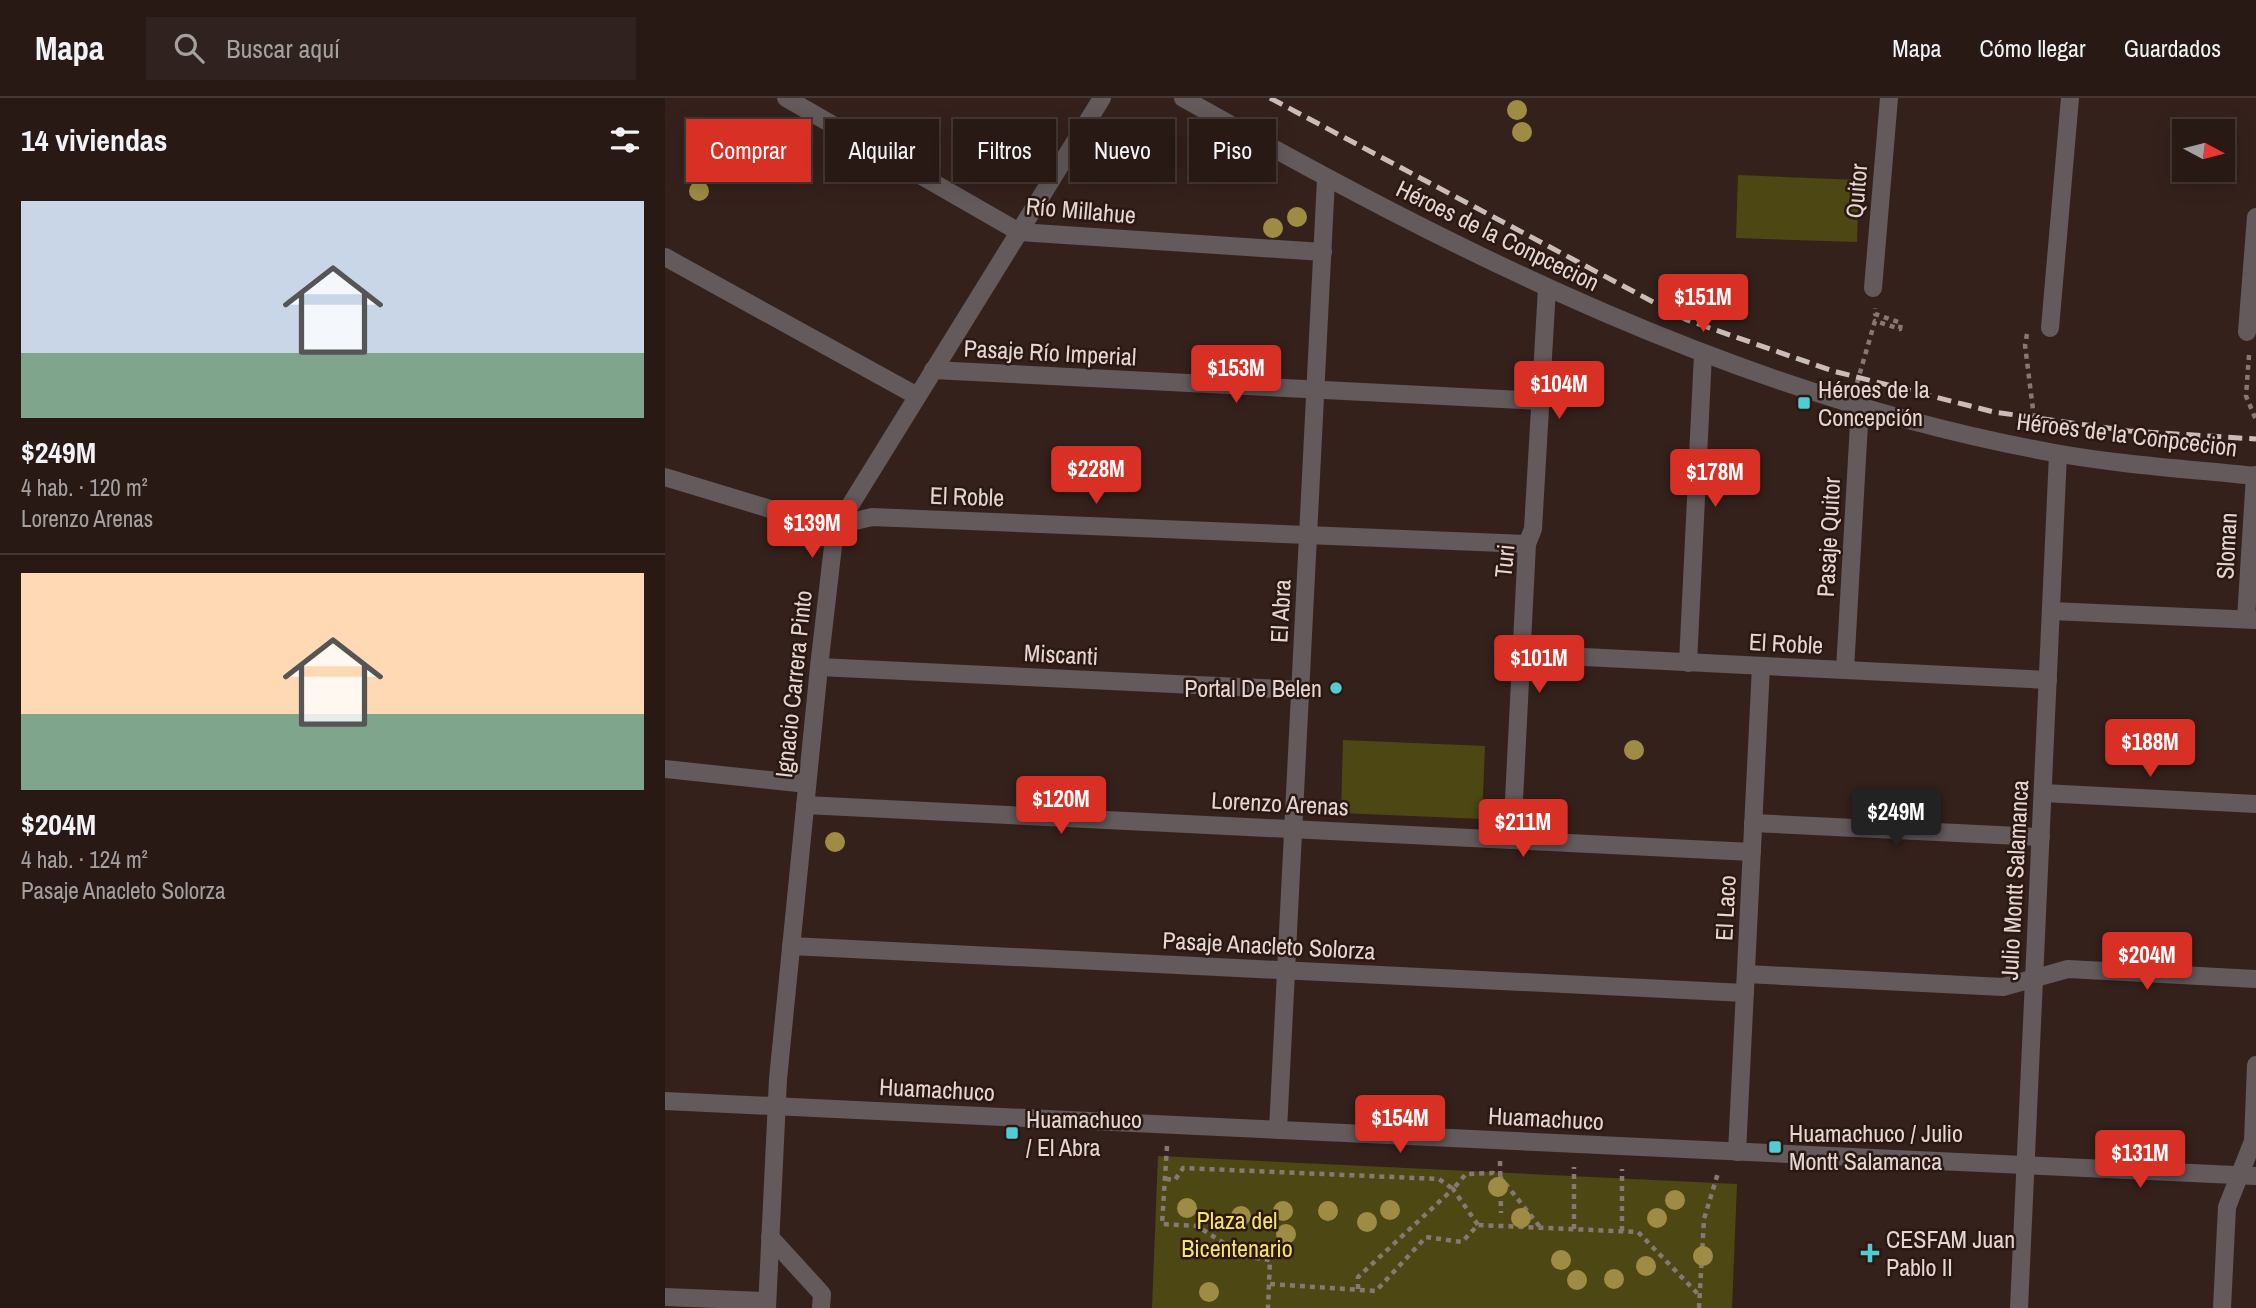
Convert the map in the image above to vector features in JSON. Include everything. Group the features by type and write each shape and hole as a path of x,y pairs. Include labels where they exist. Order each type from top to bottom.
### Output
{"street":[{"name":"Río Millahue","path":"786,98 1019,232 1323,252"},
{"name":"Ignacio Carrera Pinto","path":"767,1304 776,1106 819,667 833,546 838,525 1102,98"},
{"name":"Héroes de la Conpcecion","path":"1183,98 1326,179 1547,288 1629,325 1703,354 1855,405 2038,450 2255,476"},
{"name":"Quitor","path":"1873,285 1889,98"},
{"path":"2051,323 2070,98"},
{"name":"El Abra","path":"1278,1130 1326,179"},
{"path":"2247,331 2256,217"},
{"path":"665,257 918,396"},
{"name":"Turi","path":"1512,839 1528,544 1533,529 1547,288"},
{"path":"1688,663 1703,354"},
{"name":"Pasaje Río Imperial","path":"933,370 1541,401"},
{"name":"Pasaje Quitor","path":"1845,670 1855,405"},
{"name":"Julio Montt Salamanca","path":"2019,1308 2058,454"},
{"name":"Sloman","path":"2251,619 2255,476"},
{"name":"El Roble","path":"665,477 813,523 838,525 872,517 1528,544"},
{"path":"2051,611 2251,619"},
{"name":"El Roble","path":"1522,654 2048,680"},
{"name":"El Laco","path":"1737,1152 1762,666"},
{"name":"Miscanti","path":"819,667 1301,690"},
{"path":"665,769 807,784"},
{"path":"2043,793 2256,804"},
{"name":"Lorenzo Arenas","path":"805,805 1752,852"},
{"path":"1753,823 2041,837"},
{"name":"Pasaje Anacleto Solorza","path":"791,946 1745,993"},
{"path":"1746,974 2003,987 2068,969 2256,979"},
{"path":"2222,1308 2227,1207 2248,1176 2253,1141 2256,1065"},
{"name":"Huamachuco","path":"665,1101 2248,1176"},
{"path":"770,1237 822,1294 821,1308"},
{"path":"665,1297 767,1304"}],"path":[{"path":"1855,405 1853,394 1859,396 1860,393 1854,391 1875,321 1900,329 1901,323 1875,314 1878,284 1873,285"},
{"path":"2038,450 2025,345 2029,316 2051,323"},
{"path":"2247,331 2251,331 2246,396 2256,420"},
{"path":"1170,1125 1165,1156 1162,1224 1197,1226 1244,1256 1271,1260 1268,1308"},
{"path":"1499,1165 1501,1213"},
{"path":"1165,1179 1175,1180 1183,1168 1439,1179 1453,1189 1478,1225"},
{"path":"1358,1289 1358,1277 1466,1174 1493,1173 1501,1178 1540,1228"},
{"path":"1573,1174 1574,1229"},
{"path":"1621,1176 1622,1231"},
{"path":"1699,1308 1704,1219 1717,1180"},
{"path":"1270,1284 1375,1291 1426,1237 1462,1242 1478,1225 1639,1232 1700,1296"}],"green space":[{"path":"1738,175 1859,180 1857,242 1736,238"},
{"path":"1343,740 1485,746 1482,819 1341,813"},
{"name":"Plaza del Bicentenario","path":"1158,1156 1737,1184 1732,1308 1152,1308"}],"railway":[{"path":"1270,98 1687,320 1833,371 1994,412 2129,431 2256,439"}],"place":[{"name":"Héroes de la Concepción","path":"1804,403"},
{"name":"Portal De Belen","path":"1336,688"},
{"name":"Huamachuco / El Abra","path":"1012,1133"},
{"name":"Huamachuco / Julio Montt Salamanca","path":"1775,1147"},
{"name":"CESFAM Juan Pablo II","path":"1870,1253"}]}
